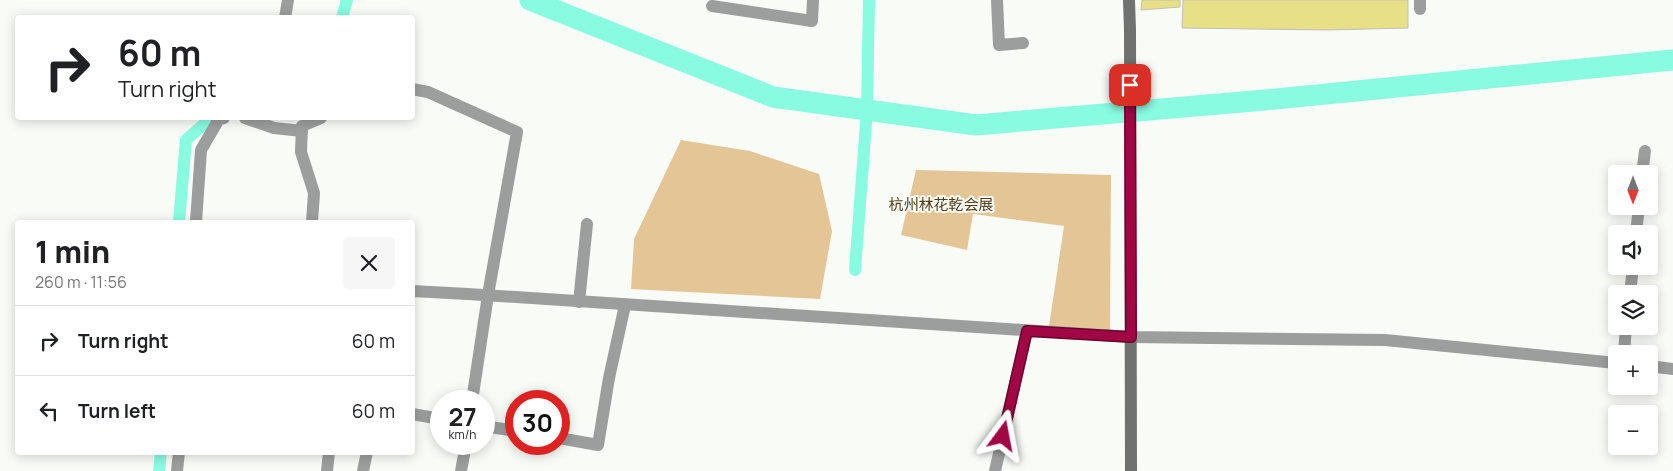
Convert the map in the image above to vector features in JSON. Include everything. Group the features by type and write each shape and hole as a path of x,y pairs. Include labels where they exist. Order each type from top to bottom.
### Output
{"street":[{"path":"286,15 288,0"},
{"path":"712,6 812,21 813,0"},
{"path":"997,0 999,45 1023,43"},
{"path":"1128,0 1130,67 1131,471"},
{"path":"415,90 428,92 517,132 488,295 474,390"},
{"path":"196,220 201,150 218,120"},
{"path":"257,120 302,131"},
{"path":"312,220 314,192 301,152 302,126 317,120"},
{"path":"1643,165 1645,151"},
{"path":"579,302 588,224"},
{"path":"415,291 1131,337 1385,340 1608,362"},
{"path":"570,440 598,445 609,378 625,305"},
{"path":"995,471 1027,331"},
{"path":"1658,367 1673,369"},
{"path":"415,415 430,417"},
{"path":"177,471 179,455"},
{"path":"327,471 329,455"},
{"path":"363,471 366,455"},
{"path":"461,471 464,455"}],"green space":[{"path":"681,140 750,151 819,174 832,231 820,299 631,289 634,239"},
{"name":"杭州林花乾会展","path":"916,170 1111,175 1110,331 1049,326 1064,226 973,214 967,250 901,235"}],"building":[{"path":"1142,0 1180,0 1180,7 1141,10"},
{"path":"1183,0 1408,0 1408,28 1328,30 1182,28"}],"waterway":[{"path":"343,15 347,0"},
{"path":"530,0 773,97 976,125 1265,100 1673,60"},
{"path":"855,270 867,110 869,0"},
{"path":"179,220 186,140 209,120"},
{"path":"159,471 161,455"}],"route":[{"path":"1003,436 1027,331 1131,337 1130,85"}]}
